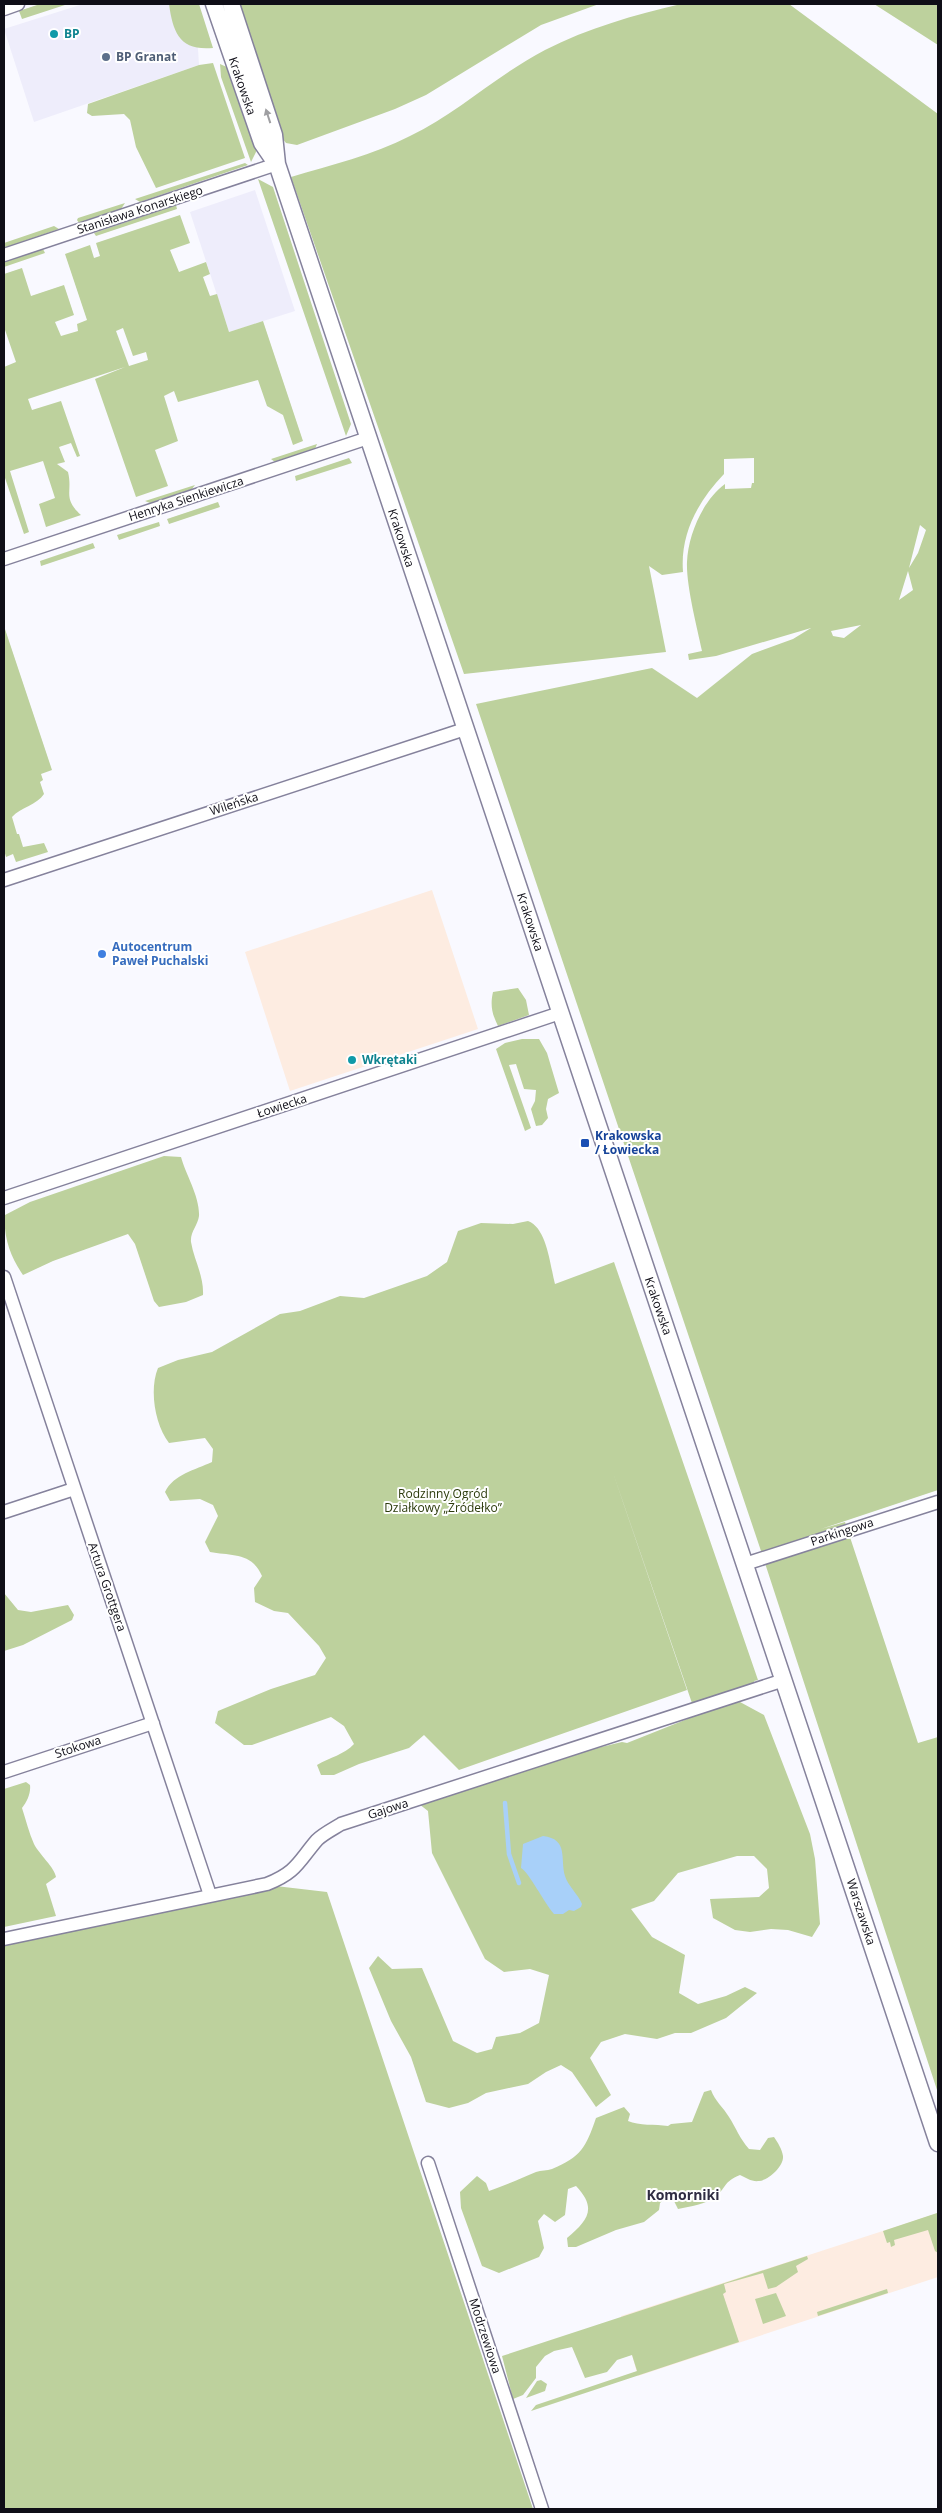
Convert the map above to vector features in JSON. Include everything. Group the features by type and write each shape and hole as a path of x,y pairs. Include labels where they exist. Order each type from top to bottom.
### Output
{"street":[{"path":"4,9 18,4"},
{"name":"Krakowska","path":"214,4 262,143 277,164"},
{"path":"226,38 233,10"},
{"name":"Krakowska","path":"233,10 274,135 277,164 784,1680"},
{"name":"Stanisława Konarskiego","path":"4,255 277,164"},
{"name":"Henryka Sienkiewicza","path":"4,559 368,438"},
{"name":"Wileńska","path":"4,880 465,729"},
{"name":"Łowiecka","path":"4,1198 560,1013"},
{"name":"Artura Grottgera","path":"4,1278 210,1895"},
{"path":"4,1512 74,1489"},
{"name":"Parkingowa","path":"746,1564 938,1502"},
{"name":"Gajowa","path":"4,1939 267,1884 282,1878 297,1868 318,1839 341,1824 784,1680"},
{"name":"Warszawska","path":"784,1680 938,2143"},
{"name":"Stokowa","path":"4,1772 153,1723"},
{"name":"Modrzewiowa","path":"428,2163 542,2509"}],"shaded area":[{"name":"BP Granat","path":"83,4 185,4 198,49 199,65 34,122 4,29"},
{"path":"255,190 295,311 229,332 190,212"},
{"path":"432,890 478,1029 290,1091 245,952"},
{"path":"935,2214 938,2223 938,2277 638,2376 621,2316"}],"green space":[{"path":"40,4 68,4 22,19 19,11"},
{"path":"169,4 199,4 213,48 193,46 180,38 173,24"},
{"path":"238,4 599,4 541,25 426,95 395,109 297,145 286,143 282,138"},
{"path":"681,4 789,4 938,114 938,1490 821,1529 845,1522 918,1743 938,1737 938,2093 760,1548 476,704 652,668 697,698 752,654 793,639 811,628 716,656 689,660 688,654 702,651 688,582 687,562 690,541 698,519 710,499 725,484 725,489 751,488 752,483 754,483 754,458 724,459 724,474 706,495 688,531 684,544 683,572 662,575 649,566 666,652 464,674 291,177 381,149 428,127 527,60 561,42 629,18","holes":["920,525 926,530 918,553 909,568","908,571 913,590 899,600","861,625 844,638 833,636 831,631"]},
{"path":"874,4 938,4 938,45"},
{"path":"213,63 245,158 156,188 136,147 130,120 124,114 92,116 87,113 88,104 199,65"},
{"path":"220,64 229,68 257,144 256,152 251,162 221,77"},
{"path":"245,163 248,165 140,202 135,199"},
{"path":"258,179 273,187 351,424 346,436"},
{"path":"125,203 121,209 79,223 77,220 78,218"},
{"path":"176,205 177,209 96,236 94,233"},
{"path":"180,215 190,243 170,250 179,272 206,262 210,274 203,277 210,296 217,294 229,332 263,321 303,441 293,445 283,415 267,406 258,380 178,402 174,391 164,396 178,441 155,450 168,486 136,497 95,379 125,367 28,399 32,410 61,401 80,456 77,457 71,443 59,447 65,462 57,464 68,472 70,499 75,509 81,515 46,527 39,504 55,498 43,461 10,471 29,532 24,534 4,475 4,367 16,362 4,327 4,274 22,268 31,296 64,285 74,315 55,322 61,336 78,331 77,324 87,320 65,254 90,245 94,258 100,256 96,243","holes":["123,328 133,356 146,352 148,360 129,366 116,331"]},
{"path":"54,226 59,229 4,248 4,243"},
{"path":"43,249 45,253 4,267 4,262"},
{"path":"317,444 315,449 275,462 271,459"},
{"path":"349,458 352,463 296,481 295,476"},
{"path":"195,485 192,489 150,503 145,501"},
{"path":"218,502 220,507 169,524 167,519"},
{"path":"159,522 160,526 119,540 117,535"},
{"path":"93,543 95,548 41,566 40,561"},
{"path":"4,626 52,770 41,774 43,780 40,782 44,794 41,798 12,817 23,847 44,843 48,852 16,862 13,854 6,857 4,850"},
{"path":"518,988 526,1000 529,1015 498,1026 492,1009 493,992"},
{"path":"522,1039 539,1039 547,1053 559,1093 548,1099 546,1109 548,1118 542,1125 536,1126 531,1109 535,1101 536,1090 524,1089 516,1064 509,1065 531,1128 525,1131 496,1049 505,1043"},
{"path":"164,1156 181,1157 197,1201 199,1216 191,1242 202,1281 203,1295 186,1302 159,1307 154,1301 135,1244 128,1234 53,1261 23,1275 9,1247 5,1231 5,1215 30,1202"},
{"name":"Rodzinny Ogród Działkowy „Źródełko”","path":"528,1221 540,1231 544,1239 555,1284 614,1262 758,1680 754,1681 756,1688 694,1709 611,1467 687,1690 459,1770 424,1735 409,1748 359,1764 334,1775 321,1775 317,1765 350,1748 354,1744 344,1726 331,1717 252,1745 244,1745 215,1723 218,1711 271,1689 315,1675 326,1658 319,1646 288,1613 274,1611 255,1602 254,1588 262,1576 253,1563 240,1556 210,1552 205,1542 218,1516 213,1505 200,1499 170,1501 165,1492 169,1486 185,1473 212,1462 213,1449 205,1438 169,1443 164,1436 157,1417 154,1397 155,1377 158,1368 178,1360 212,1352 280,1314 300,1311 340,1296 364,1298 427,1276 447,1262 458,1231 481,1223 513,1224"},
{"path":"4,1593 18,1610 31,1612 68,1605 74,1615 72,1620 23,1645 4,1651"},
{"path":"740,1702 764,1715 810,1834 815,1859 820,1924 812,1937 788,1930 771,1929 750,1932 735,1930 713,1918 710,1899 759,1897 769,1888 767,1869 754,1856 737,1856 678,1873 654,1901 631,1909 652,1937 685,1955 679,1993 698,2004 726,1996 745,1987 757,1993 726,2018 691,2033 675,2033 657,2039 625,2034 601,2042 590,2058 611,2095 596,2107 572,2072 561,2065 528,2084 486,2093 468,2103 449,2108 426,2102 411,2057 391,2021 369,1968 378,1956 392,1969 422,1968 453,2041 477,2053 492,2049 496,2037 520,2033 539,2023 549,1975 530,1969 504,1972 485,1959 432,1853 428,1811 419,1804 593,1749 622,1742 627,1743 720,1706"},
{"path":"26,1782 30,1785 30,1791 22,1808 34,1844 55,1873 56,1877 46,1884 56,1916 4,1927 4,1789"},
{"path":"267,1885 327,1892 533,2509 4,2509 4,1940"},
{"path":"711,2090 749,2149 760,2150 768,2138 774,2137 781,2148 783,2160 771,2175 763,2180 756,2181 749,2180 740,2175 731,2180 712,2199 688,2207 678,2209 674,2201 666,2197 660,2203 659,2210 644,2222 616,2230 576,2247 568,2247 567,2238 580,2226 587,2214 588,2208 587,2201 576,2186 568,2189 565,2215 555,2222 544,2214 538,2221 544,2248 539,2257 499,2273 482,2266 461,2208 460,2192 477,2176 486,2183 489,2191 536,2172 550,2170 562,2165 581,2150 589,2137 596,2118 624,2107 630,2114 628,2121 637,2124 668,2126 692,2122 704,2092"},
{"path":"937,2213 938,2253 935,2251 928,2230 894,2240 895,2245 891,2247 890,2242 887,2243 883,2231"},
{"path":"807,2256 808,2259 796,2266 798,2272 776,2287 768,2289 763,2273 724,2284 726,2292 723,2294 739,2342 531,2411 536,2405 637,2371 632,2355 617,2360 607,2372 585,2378 572,2347 554,2351 545,2356 536,2367 536,2378 523,2395 513,2399 502,2356"},
{"path":"887,2289 888,2293 818,2316 817,2312"},
{"path":"776,2293 786,2316 763,2324 755,2299"},
{"path":"541,2380 547,2384 545,2391 526,2398 537,2381"}],"water":[{"path":"543,1836 557,1841 560,1845 565,1876 582,1904 581,1907 574,1911 569,1910 563,1914 554,1914 528,1875 521,1868 523,1844"}],"waterway":[{"path":"505,1803 509,1854 519,1883"}],"place":[{"name":"BP","path":"54,34"},
{"name":"BP Granat","path":"106,57"},
{"name":"Autocentrum Paweł Puchalski","path":"102,954"},
{"name":"Wkrętaki","path":"352,1060"},
{"name":"Krakowska / Łowiecka","path":"585,1143"}],"district":[{"name":"Komorniki","path":"683,2195"}]}
